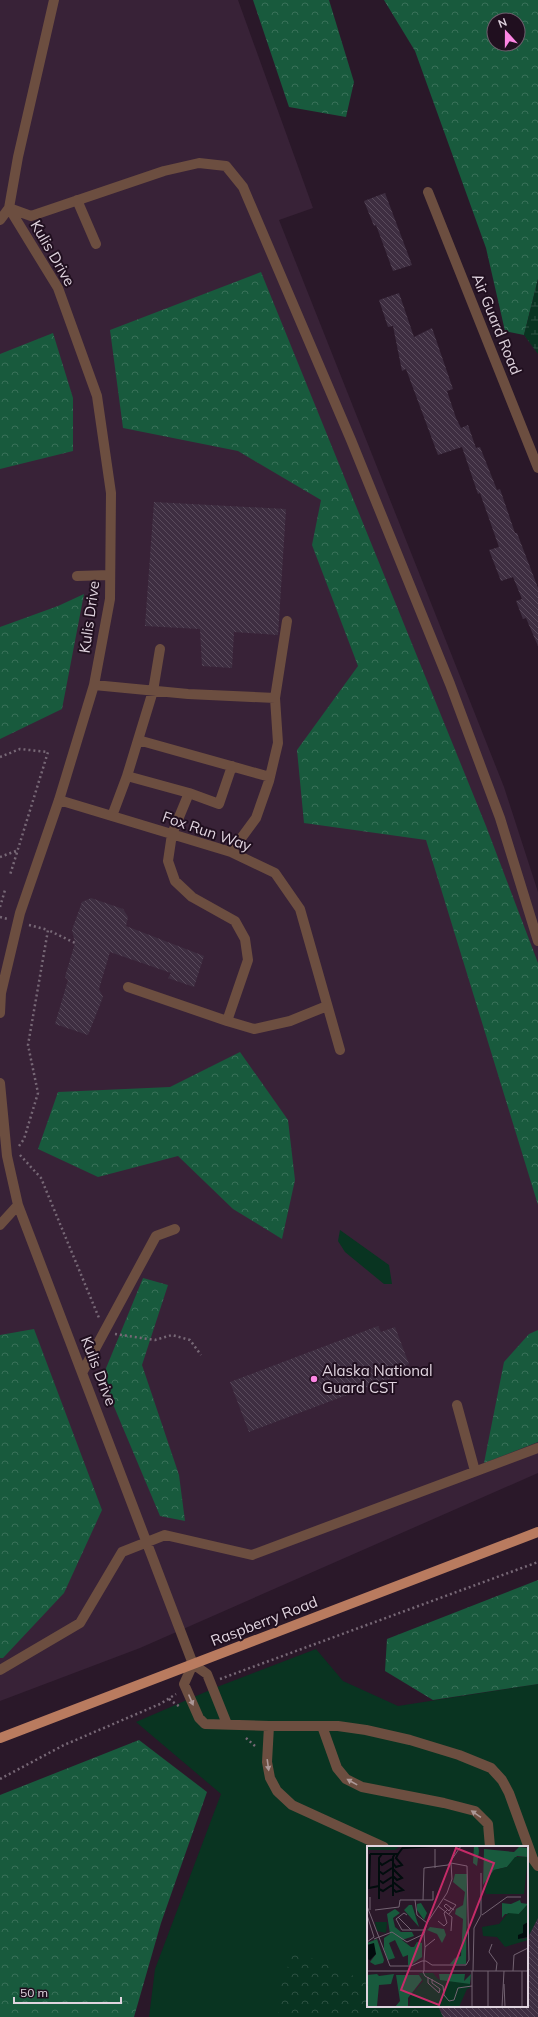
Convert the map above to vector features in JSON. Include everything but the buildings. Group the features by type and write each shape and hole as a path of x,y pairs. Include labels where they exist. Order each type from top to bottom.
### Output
{"main road":[{"name":"Raspberry Road","path":"0,1738 538,1532"}],"street":[{"path":"0,220 9,208 18,157 54,0"},
{"path":"9,208 31,216 164,171 200,164 226,166 243,186 351,440 450,684 500,818 538,942"},
{"name":"Air Guard Road","path":"428,192 538,468"},
{"path":"77,200 96,244"},
{"name":"Kulis Drive","path":"0,1013 1,993 20,913 59,800 94,685 110,599 111,493 97,396 58,288 9,208"},
{"path":"77,576 110,575"},
{"path":"231,852 256,818 270,777 278,743 275,698 287,621"},
{"path":"112,816 127,776 153,691 160,649"},
{"path":"94,685 153,691 275,698"},
{"path":"138,740 270,777"},
{"path":"127,776 189,793 219,804 232,766"},
{"path":"189,793 172,834 168,861 175,881 192,897 235,921 245,939 248,960 227,1021"},
{"name":"Fox Run Way","path":"59,800 231,852 275,873 300,909 340,1050"},
{"path":"128,988 254,1029 290,1021 327,1006"},
{"name":"Kulis Drive","path":"0,1083 4,1161 18,1205 83,1371 193,1664"},
{"path":"0,1225 18,1205"},
{"path":"83,1371 156,1236 175,1229"},
{"path":"457,1405 475,1471"},
{"path":"0,1670 80,1623 122,1552 165,1535 252,1554 538,1448"},
{"path":"227,1724 207,1674 193,1664 184,1684 199,1718 205,1724 338,1726 366,1730 410,1740 459,1755 491,1768 502,1780 509,1793 533,1859 538,1866"},
{"path":"269,1726 267,1762 270,1778 277,1791 292,1805 382,1846"},
{"path":"322,1726 337,1768 346,1779 362,1787 444,1803 475,1811 488,1824 490,1846"}],"path":[{"path":"0,757 20,749 48,752 16,851 10,875"},
{"path":"0,857 16,851"},
{"path":"0,907 5,890"},
{"path":"0,917 8,919"},
{"path":"25,924 48,930 75,943"},
{"path":"48,930 28,1045 38,1093 24,1139 16,1150 23,1160 41,1178 99,1319 116,1334 155,1340 172,1335 190,1340 201,1355"},
{"path":"211,1682 538,1562"},
{"path":"0,1779 64,1745 187,1690"},
{"path":"169,1699 183,1709"},
{"path":"239,1735 252,1742 259,1751"}],"shaded area":[{"path":"0,0 238,0 313,208 279,220 504,787 538,892 538,1473 140,1648 0,1701"}],"green space":[{"path":"253,0 329,0 354,82 346,117 289,107"},
{"path":"384,0 538,0 538,279 524,335 505,331 486,248 415,51"},
{"path":"261,272 486,826 538,963 538,1205 426,840 304,823 297,750 358,666 312,545 321,500 238,451 123,428 110,330"},
{"path":"538,279 538,354 524,335"},
{"path":"53,333 73,398 73,451 0,469 0,354"},
{"path":"84,594 62,709 0,739 0,627 58,606"},
{"path":"240,1052 288,1120 295,1180 282,1239 233,1209 178,1156 98,1177 38,1149 58,1092 170,1087"},
{"path":"340,1230 389,1265 392,1284 384,1284 345,1252 338,1241"},
{"path":"143,1278 168,1285 142,1365 179,1475 185,1521 160,1516 102,1378"},
{"path":"34,1329 102,1510 64,1593 3,1658 0,1658 0,1335"},
{"path":"538,1330 538,1442 484,1463 504,1362 529,1334"},
{"path":"538,1580 538,1684 433,1700 385,1671 387,1639"},
{"path":"316,1649 343,1681 398,1706 538,1684 538,2017 149,2017 155,1969 221,1794 136,1722 217,1687"},
{"path":"139,1740 207,1792 161,1923 134,2017 0,2017 0,1795"},
{"path":"294,1951 367,1982 367,2007 427,2007 432,2017 278,2017 281,1984"}],"place":[{"name":"Alaska National Guard CST","path":"314,1379"}]}
